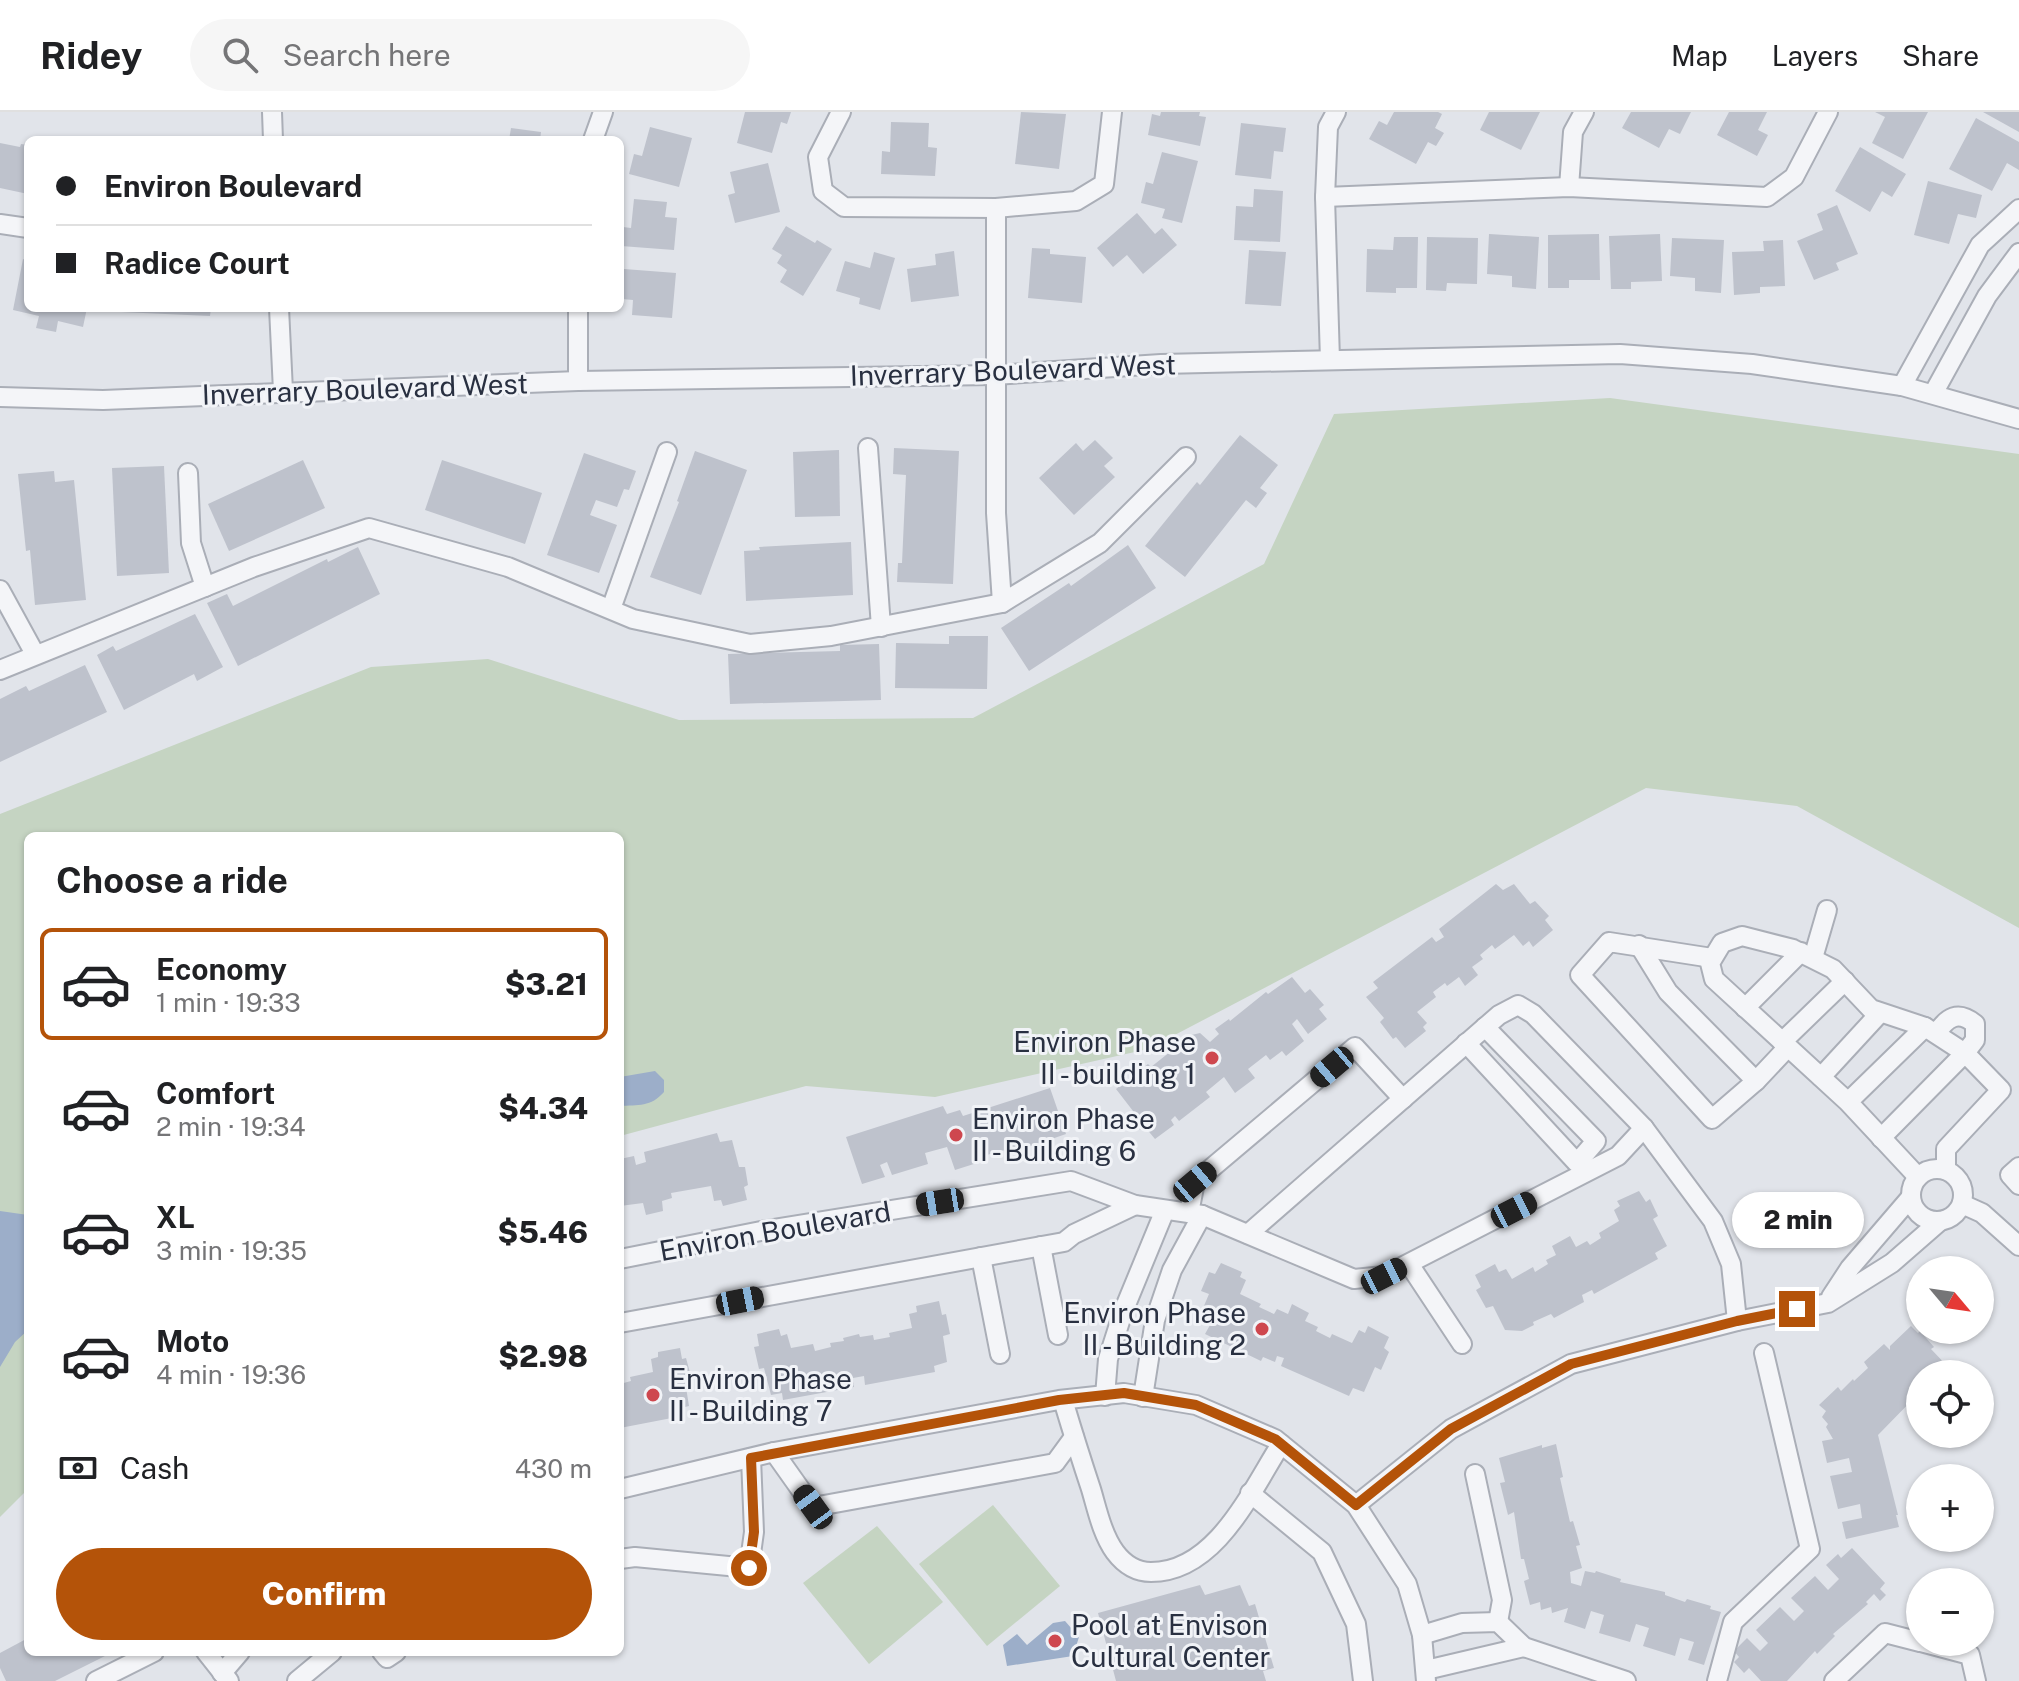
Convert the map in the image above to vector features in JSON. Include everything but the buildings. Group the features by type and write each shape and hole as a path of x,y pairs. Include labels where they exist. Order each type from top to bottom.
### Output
{"street":[{"path":"272,112 273,136"},
{"path":"594,136 603,112"},
{"path":"841,112 818,157 823,191 844,207 996,208 1076,201 1104,184 1112,112"},
{"path":"1330,360 1325,197 1328,127 1336,112"},
{"path":"1569,187 1573,132 1584,112"},
{"path":"1325,197 1569,187 1767,197 1794,177 1828,112"},
{"path":"996,208 996,513 1002,603"},
{"path":"1902,386 1980,245 2019,209"},
{"path":"0,224 24,227"},
{"path":"1933,394 1987,296 2016,257 1987,238"},
{"path":"279,312 283,391"},
{"path":"578,312 578,381"},
{"name":"Inverrary Boulevard West","path":"0,397 103,400 578,381 994,375 1161,364 1620,354 1752,364 1902,386 2019,419"},
{"path":"868,448 881,627"},
{"path":"611,609 667,452"},
{"path":"0,670 205,587 369,528 508,567 633,619 750,644 831,636 1002,603 1100,543 1186,457"},
{"path":"188,473 191,543 205,587"},
{"path":"0,590 35,654"},
{"path":"1745,1008 1807,955 1827,910"},
{"path":"1918,1177 1848,1102 1714,979 1710,968 1712,958 1722,943 1742,936 1807,955 1833,969 1871,1009 1930,1030 1965,1053 2001,1090 1946,1149 1946,1170"},
{"path":"1712,958 1609,942 1580,975 1712,1119 1756,1081 1785,1044 1845,981"},
{"path":"1639,945 1668,992 1756,1081"},
{"path":"1248,1234 1499,1015 1518,1005 1533,1014 1644,1128 1713,1221 1731,1264 1737,1321"},
{"path":"1821,1077 1880,1013"},
{"path":"1848,1102 1946,1018 1966,1016 1975,1024 1975,1040 1965,1053 1881,1138"},
{"path":"1466,1043 1577,1163 1596,1141 1485,1027"},
{"path":"1143,1397 1155,1320 1196,1214 1195,1182 1355,1047 1403,1099"},
{"name":"Environ Boulevard","path":"624,1258 761,1231 1071,1181 1135,1205 1196,1214 1354,1279 1384,1276 1618,1156 1644,1128"},
{"path":"2019,1167 2010,1175 2019,1185"},
{"path":"1356,1505 1451,1429 1571,1364 1737,1321 1828,1303 1892,1263 1939,1222 1949,1219 1962,1204 1964,1194 1955,1175 1936,1169 1918,1177 1912,1186 1911,1197 1913,1207 1920,1215 1939,1222"},
{"path":"1828,1303 1850,1268 1911,1197"},
{"path":"1962,1204 1982,1213 2019,1246"},
{"path":"624,1322 1064,1242 1074,1234 1135,1205"},
{"path":"1105,1396 1108,1359 1123,1312 1165,1210"},
{"path":"1041,1246 1058,1335"},
{"path":"981,1257 1000,1354"},
{"path":"1409,1264 1462,1344"},
{"path":"1717,1681 1733,1622 1810,1549 1764,1353"},
{"path":"624,1488 774,1452 1063,1400 1124,1393 1196,1405 1275,1439 1356,1505 1407,1584 1422,1635 1426,1675 1524,1647"},
{"path":"1063,1400 1102,1525 1114,1551 1126,1564 1142,1572 1166,1572 1187,1565 1230,1525 1281,1444"},
{"path":"774,1452 813,1507 1055,1463 1074,1437"},
{"path":"624,1558 749,1568 754,1532 751,1458"},
{"path":"1475,1474 1502,1600 1498,1622"},
{"path":"1250,1493 1322,1552 1356,1624 1363,1681"},
{"path":"1422,1635 1462,1623 1498,1622 1524,1647 1626,1681"},
{"path":"1834,1681 1885,1633 1906,1638"},
{"path":"96,1681 146,1656"},
{"path":"209,1656 226,1677 238,1656"},
{"path":"297,1681 327,1656"},
{"path":"1970,1656 1976,1681"}],"green space":[{"path":"1610,398 2019,454 2019,928 1797,806 1646,788 1148,1049 935,1097 806,1086 624,1135 624,832 24,832 24,1493 0,1517 0,814 371,667 488,659 679,720 973,718 1264,564 1334,414"},
{"path":"993,1505 1060,1586 987,1646 919,1564"},
{"path":"877,1526 943,1602 869,1664 803,1583"}],"water":[{"path":"655,1071 664,1080 664,1092 649,1103 624,1106 624,1076"},
{"path":"0,1211 24,1214 24,1334 15,1342 0,1367"},
{"name":"Pool at Envison Cultural Center","path":"1065,1621 1079,1637 1073,1656 1007,1666 1003,1645 1017,1634 1027,1645 1053,1623"}],"place":[{"name":"Environ Phase II - building 1","path":"1212,1058"},
{"name":"Environ Phase II - Building 6","path":"956,1135"},
{"name":"Environ Phase II - Building 2","path":"1262,1329"},
{"name":"Environ Phase II - Building 7","path":"653,1395"},
{"name":"Pool at Envison Cultural Center","path":"1055,1641"}],"route":[{"path":"749,1568 754,1532 751,1458 774,1452 1059,1400 1124,1393 1196,1405 1275,1439 1356,1505 1451,1429 1571,1364 1737,1321 1797,1309"}]}
